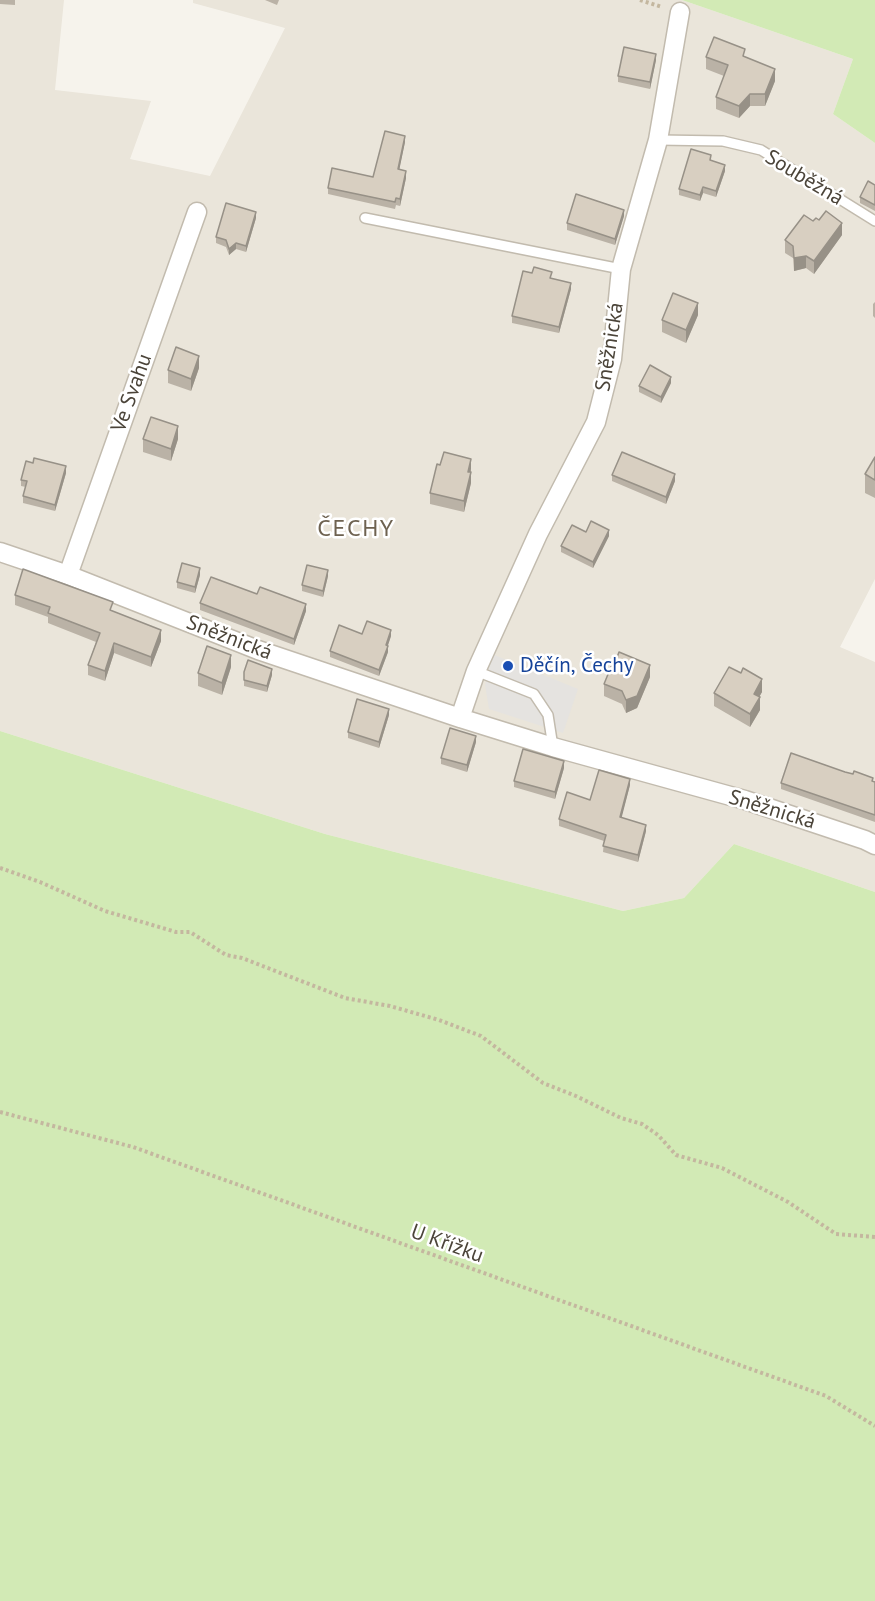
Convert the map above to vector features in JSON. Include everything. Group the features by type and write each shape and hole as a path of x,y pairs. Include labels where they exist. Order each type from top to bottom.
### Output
{"street":[{"name":"Sněžnická","path":"460,718 476,671 538,534 596,422 612,359 621,269 658,140 680,12"},
{"name":"Ve Svahu","path":"68,574 197,212"},
{"name":"Sněžnická","path":"0,552 68,574 258,650 460,718 553,747 745,800 875,845"}],"lane":[{"name":"Souběžná","path":"658,140 723,141 761,150 875,221"},
{"path":"365,218 621,269"},
{"path":"476,671 534,694 548,715 553,747"}],"path":[{"path":"0,868 40,882 105,911 176,932 190,932 226,956 242,958 345,998 390,1006 439,1020 481,1036 543,1083 621,1118 642,1124 658,1135 676,1155 722,1168 788,1202 836,1234 875,1237"},
{"name":"U Křížku","path":"0,1112 133,1147 826,1396 875,1426"}],"shaded area":[{"path":"0,0 64,0 55,90 151,101 130,159 210,176 285,28 193,3 193,0 682,0 853,59 833,114 875,143 875,579 840,647 875,662 875,892 734,844 684,898 623,911 325,834 0,731"},
{"path":"492,654 578,689 563,733 489,709 485,685"}],"green space":[{"path":"682,0 875,0 875,143 833,114 853,59"},
{"path":"0,731 325,834 623,911 684,898 734,844 875,892 875,1601 0,1601"}],"building":[{"path":"714,37 745,49 743,56 775,69 765,94 750,94 739,106 716,97 728,65 706,57"},
{"path":"624,47 656,54 650,82 618,76"},
{"path":"385,131 405,136 398,169 406,171 400,199 396,198 395,202 328,188 332,168 373,177"},
{"path":"691,149 711,155 710,160 725,165 716,191 703,187 700,195 679,189"},
{"path":"868,181 875,185 875,205 860,197"},
{"path":"576,194 624,210 615,239 567,223"},
{"path":"226,203 256,212 246,246 236,243 229,249 226,240 216,237"},
{"path":"826,211 842,223 814,261 806,256 794,258 793,246 785,240 804,215 813,221 816,218 819,220"},
{"path":"534,267 552,272 550,278 571,283 559,327 512,316 523,271 532,273"},
{"path":"673,293 698,303 686,330 662,320"},
{"path":"176,347 199,356 191,379 168,370"},
{"path":"650,365 671,377 661,397 639,386"},
{"path":"151,417 178,426 171,449 143,439"},
{"path":"444,452 471,459 468,472 471,472 464,501 430,493 437,464 440,465"},
{"path":"622,452 675,474 666,497 612,475"},
{"path":"875,457 875,480 865,474"},
{"path":"34,458 66,466 55,505 23,496 27,481 21,480 26,461 33,463"},
{"path":"591,521 609,530 593,562 561,546 572,525 586,532"},
{"path":"182,563 200,568 195,587 177,582"},
{"path":"307,565 328,570 323,591 302,585"},
{"path":"23,569 113,602 110,610 161,630 151,657 114,643 105,671 88,665 100,633 48,613 50,607 15,595"},
{"path":"211,577 257,594 260,587 306,604 294,639 200,603"},
{"path":"367,621 391,630 379,670 330,651 339,625 362,634"},
{"path":"207,646 231,655 222,683 198,673"},
{"path":"619,652 650,665 637,696 626,700 622,691 604,684"},
{"path":"248,660 272,669 267,686 244,680"},
{"path":"729,667 741,673 743,668 762,679 754,694 760,697 750,714 714,693"},
{"path":"357,699 389,709 379,742 348,732"},
{"path":"450,728 476,736 467,765 441,758"},
{"path":"523,749 564,761 555,792 514,781"},
{"path":"791,753 845,772 853,774 854,771 873,778 875,815 781,783"},
{"path":"599,770 630,779 620,817 646,825 638,855 603,846 606,835 559,819 567,792 590,800"}],"place":[{"name":"Děčín, Čechy","path":"508,666"}],"district":[{"name":"ČECHY","path":"356,529"}]}
